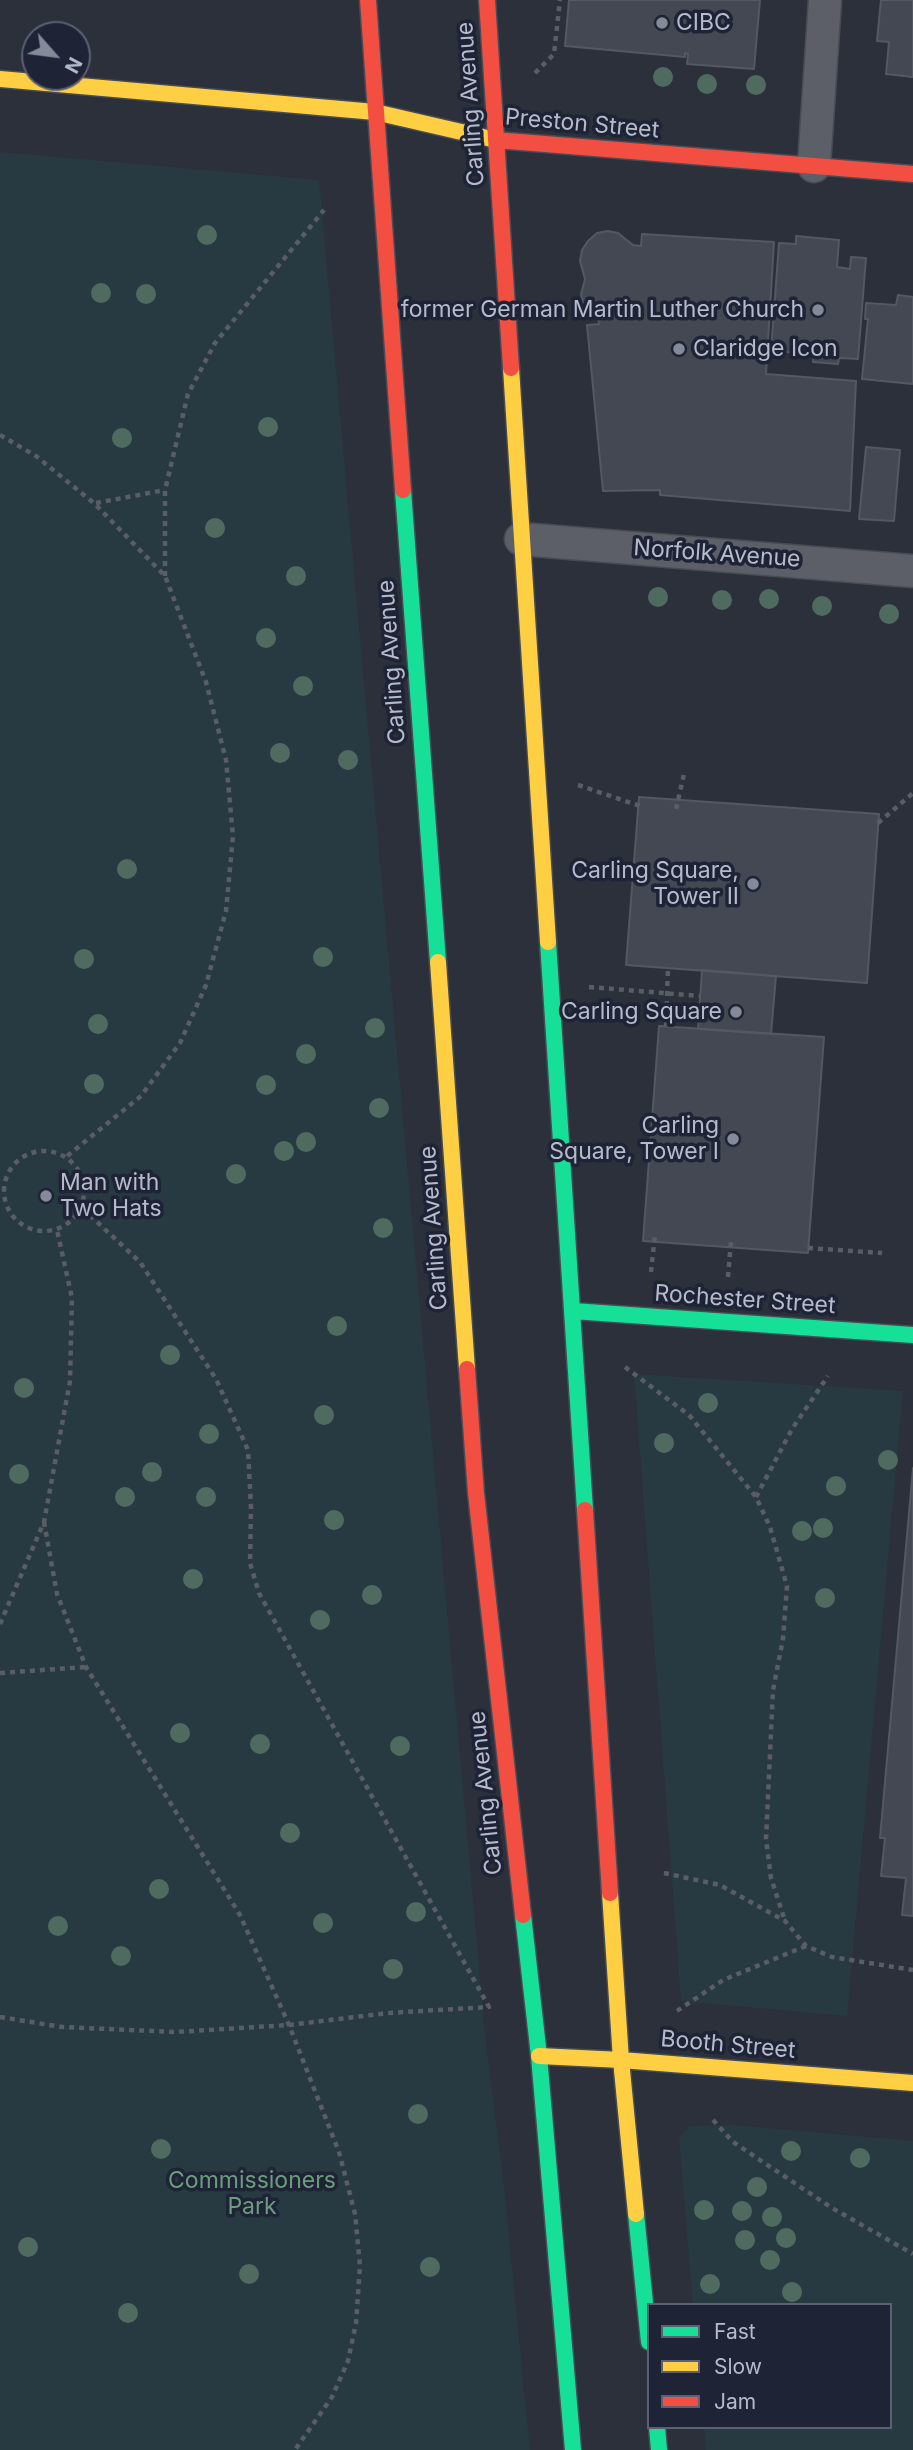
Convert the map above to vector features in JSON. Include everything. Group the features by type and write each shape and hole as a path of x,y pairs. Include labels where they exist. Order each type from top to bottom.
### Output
{"main road":[{"name":"Carling Avenue","path":"368,0 476,1493 539,2056 573,2450"},
{"name":"Carling Avenue","path":"487,0 621,2060 647,2322"},
{"name":"Preston Street","path":"0,79 375,112 496,140 913,174"},
{"name":"Rochester Street","path":"573,1311 913,1335"},
{"name":"Booth Street","path":"539,2056 913,2083"},
{"path":"657,2429 659,2450"}],"street":[{"path":"814,166 825,0"},
{"name":"Norfolk Avenue","path":"521,539 913,570"}],"path":[{"path":"535,73 554,54 556,16 560,0"},
{"path":"66,1157 141,1096 180,1043 206,985 226,911 233,836 226,760 206,682 165,576 164,490 188,394 215,343 324,210"},
{"path":"0,435 36,456 95,504 165,576"},
{"path":"95,504 164,490"},
{"path":"676,809 684,774"},
{"path":"574,783 643,807"},
{"path":"878,823 913,793"},
{"path":"666,1026 668,968"},
{"path":"589,987 700,996"},
{"path":"43,1151 66,1157 83,1179 85,1193 74,1219 57,1230 43,1233 29,1230 17,1222 4,1200 2,1186 17,1161 29,1154 43,1151"},
{"path":"0,2017 62,2026 176,2032 489,2007 259,1593 250,1563 248,1450 216,1379 140,1262 81,1207"},
{"path":"0,1624 44,1522 70,1381 72,1298 57,1230"},
{"path":"651,1272 655,1234"},
{"path":"727,1278 731,1241"},
{"path":"808,1248 882,1253"},
{"path":"625,1367 689,1415 756,1497 770,1527 787,1586 783,1639 773,1690 766,1839 771,1878 785,1921"},
{"path":"756,1497 792,1429 828,1376"},
{"path":"44,1522 57,1594 86,1667 240,1915 289,2025 339,2152 355,2214 360,2266 356,2323 348,2361 332,2397 295,2450"},
{"path":"0,1674 86,1667"},
{"path":"664,1872 720,1885 785,1921 806,1946 832,1957 913,1970"},
{"path":"677,2011 723,1980 806,1946"},
{"path":"713,2120 733,2143 832,2208 913,2254"}],"green space":[{"name":"Commissioners Park","path":"0,152 319,180 485,2034 503,2177 530,2450 0,2450"},
{"path":"634,1374 903,1391 847,2016 681,2001"},
{"path":"734,2125 913,2141 913,2450 706,2450 704,2429 892,2429 892,2303 693,2303 679,2139 689,2126"}],"building":[{"name":"CIBC","path":"569,0 760,0 754,69 687,64 688,54 685,53 685,57 565,46"},
{"path":"881,0 913,0 913,77 886,74 889,42 877,41"},
{"name":"Claridge Icon","path":"597,233 618,233 633,245 641,246 642,234 774,242 766,374 856,381 850,511 660,495 660,490 603,491 587,325 599,324 598,313 590,311 583,303 581,294 585,279 580,261 582,250 588,241"},
{"name":"former German Martin Luther Church","path":"796,236 839,240 837,267 850,269 851,257 866,258 858,359 839,358 838,364 813,362 814,354 771,351 779,243 796,244"},
{"path":"898,295 913,297 913,384 862,379 868,319 865,319 866,303 896,305"},
{"path":"866,447 900,450 894,521 859,519"},
{"name":"Carling Square, Tower II","path":"639,797 879,814 867,983 626,965"},
{"name":"Carling Square","path":"702,970 776,976 771,1034 698,1029"},
{"name":"Carling Square, Tower I","path":"659,1026 824,1037 808,1253 643,1241"},
{"path":"913,1468 913,1916 902,1915 906,1878 881,1876 885,1838 880,1838"}],"traffic: fast":[{"path":"403,490 438,962"},
{"path":"548,942 585,1510"},
{"path":"573,1311 913,1335"},
{"path":"523,1915 539,2056 573,2450"},
{"path":"636,2214 647,2322"},
{"path":"657,2429 659,2450"}],"traffic: slow":[{"path":"0,79 375,112 496,140"},
{"path":"511,368 548,942"},
{"path":"438,962 467,1369"},
{"path":"610,1893 621,2060 636,2214"},
{"path":"539,2056 913,2083"}],"traffic: jam":[{"path":"368,0 403,490"},
{"path":"487,0 511,368"},
{"path":"496,140 913,174"},
{"path":"467,1369 476,1493 523,1915"},
{"path":"585,1510 610,1893"}],"place":[{"name":"CIBC","path":"662,23"},
{"name":"former German Martin Luther Church","path":"818,310"},
{"name":"Claridge Icon","path":"679,349"},
{"name":"Carling Square, Tower II","path":"753,884"},
{"name":"Carling Square","path":"736,1012"},
{"name":"Carling Square, Tower I","path":"733,1139"},
{"name":"Man with Two Hats","path":"46,1196"}]}
